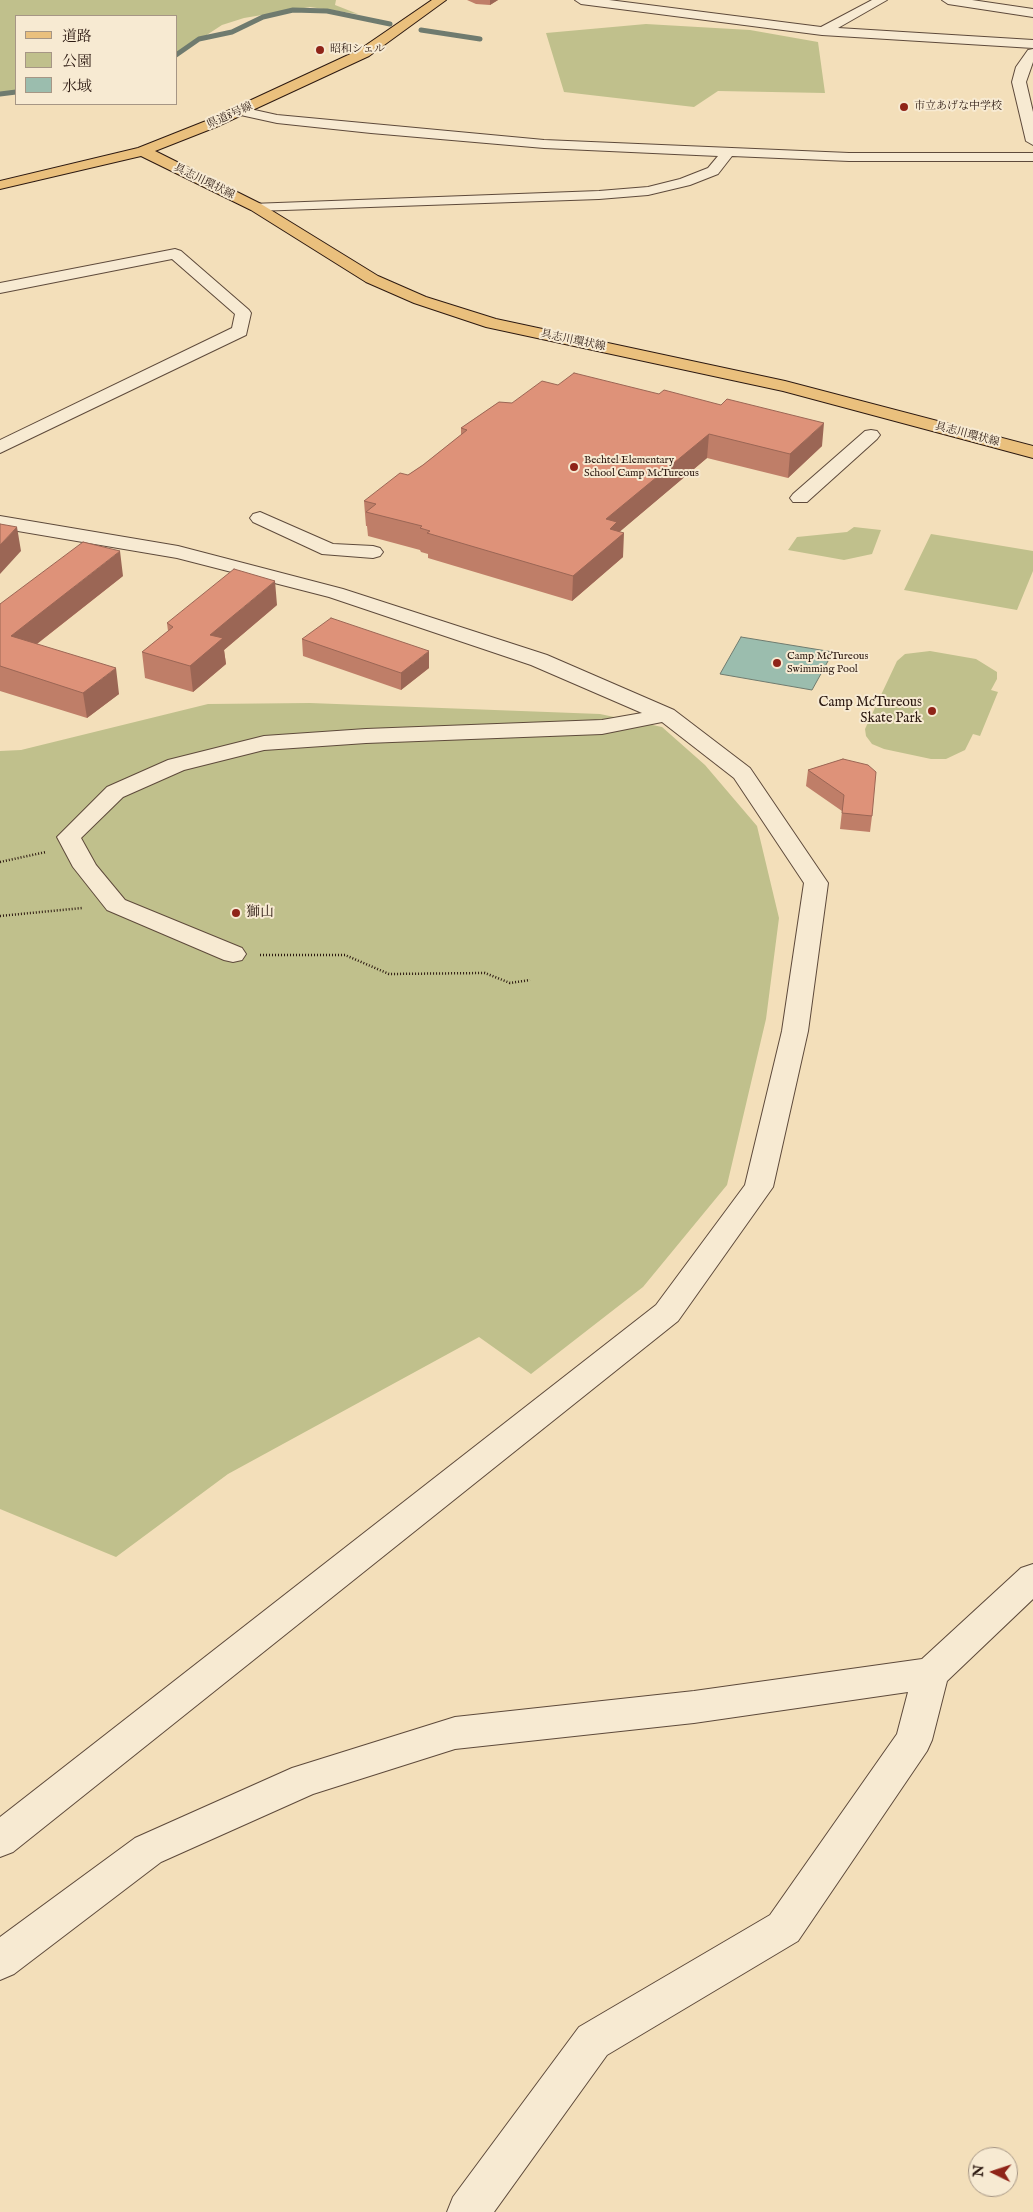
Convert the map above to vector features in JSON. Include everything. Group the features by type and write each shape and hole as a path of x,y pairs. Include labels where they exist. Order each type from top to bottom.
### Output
{"main road":[{"name":"県道8号線","path":"0,185 142,151 241,111 364,52 440,0"},
{"name":"具志川環状線","path":"142,151 256,207 372,279 420,300 492,323 785,386 1033,452"}],"street":[{"path":"581,0 822,31 1033,44"},
{"path":"822,31 881,0"},
{"path":"948,0 1033,13"},
{"path":"1033,53 1023,67 1019,82 1033,141"},
{"path":"241,111 277,119 371,130 544,144 725,154 849,158 1033,157"},
{"path":"256,207 599,195 648,191 685,182 712,171 724,159 725,154"},
{"path":"0,288 175,254 243,313 240,331 0,447"},
{"path":"786,482 806,494 872,435"},
{"path":"260,518 328,550 373,552"},
{"path":"0,522 178,552 336,593 539,660 666,715 742,773 816,883 795,1031 759,1186 667,1313 0,1840"},
{"path":"233,954 116,905 85,867 69,837 116,792 176,765 264,743 366,736 602,727 666,715"},
{"path":"468,2212 593,2041 784,1928 914,1740 931,1673 1033,1578"},
{"path":"0,1961 148,1850 305,1780 455,1733 694,1707 931,1673"}],"path":[{"path":"0,862 74,847"},
{"path":"0,916 116,905"},
{"path":"233,954 345,955 389,974 485,973 510,983 530,980"}],"green space":[{"path":"0,0 336,0 335,5 358,14 310,7 244,18 222,25 178,54 178,15 15,15 15,91 0,94"},
{"path":"646,24 750,30 818,42 825,93 718,91 694,107 564,92 546,33"},
{"path":"854,527 881,530 872,554 844,560 788,550 797,537 847,532"},
{"path":"931,534 1033,551 1033,571 1017,610 904,590"},
{"name":"Camp McTureous Skate Park","path":"930,651 976,659 997,672 997,679 991,690 998,692 980,736 973,734 965,750 946,759 931,759 884,749 872,744 866,736 865,729 897,661 905,654"},
{"path":"310,703 600,714 662,727 705,765 757,826 779,918 766,1019 727,1185 643,1287 531,1374 479,1337 228,1474 116,1557 0,1509 0,751 21,750 208,704"}],"water":[{"name":"Camp McTureous Swimming Pool","path":"741,637 833,652 812,690 720,674"}],"building":[{"path":"574,373 659,394 664,390 721,405 727,399 824,423 790,454 709,434 606,519 617,522 610,529 624,533 573,576 427,533 430,531 420,528 422,526 366,512 376,504 364,501 400,473 408,475 423,465 467,430 461,428 499,402 512,403 542,381 558,385"},
{"path":"0,524 17,527 0,545"},
{"path":"83,542 120,551 11,636 116,668 83,693 0,666 0,604"},
{"path":"234,569 275,581 210,635 223,638 190,666 142,652 173,627 167,623"},
{"path":"331,618 429,651 401,673 302,639"},
{"path":"843,759 868,765 876,772 872,816 842,813 844,795 808,770"}],"waterway":[{"path":"178,54 199,39 232,32 263,17 293,10 327,11 390,24"},
{"path":"421,30 480,39"},
{"path":"0,94 15,92"}],"place":[{"name":"昭和シェル","path":"320,50"},
{"name":"市立あげな中学校","path":"904,107"},
{"name":"Bechtel Elementary School Camp McTureous","path":"574,467"},
{"name":"Camp McTureous Swimming Pool","path":"777,663"},
{"name":"Camp McTureous Skate Park","path":"932,711"},
{"name":"獅山","path":"236,913"}]}
